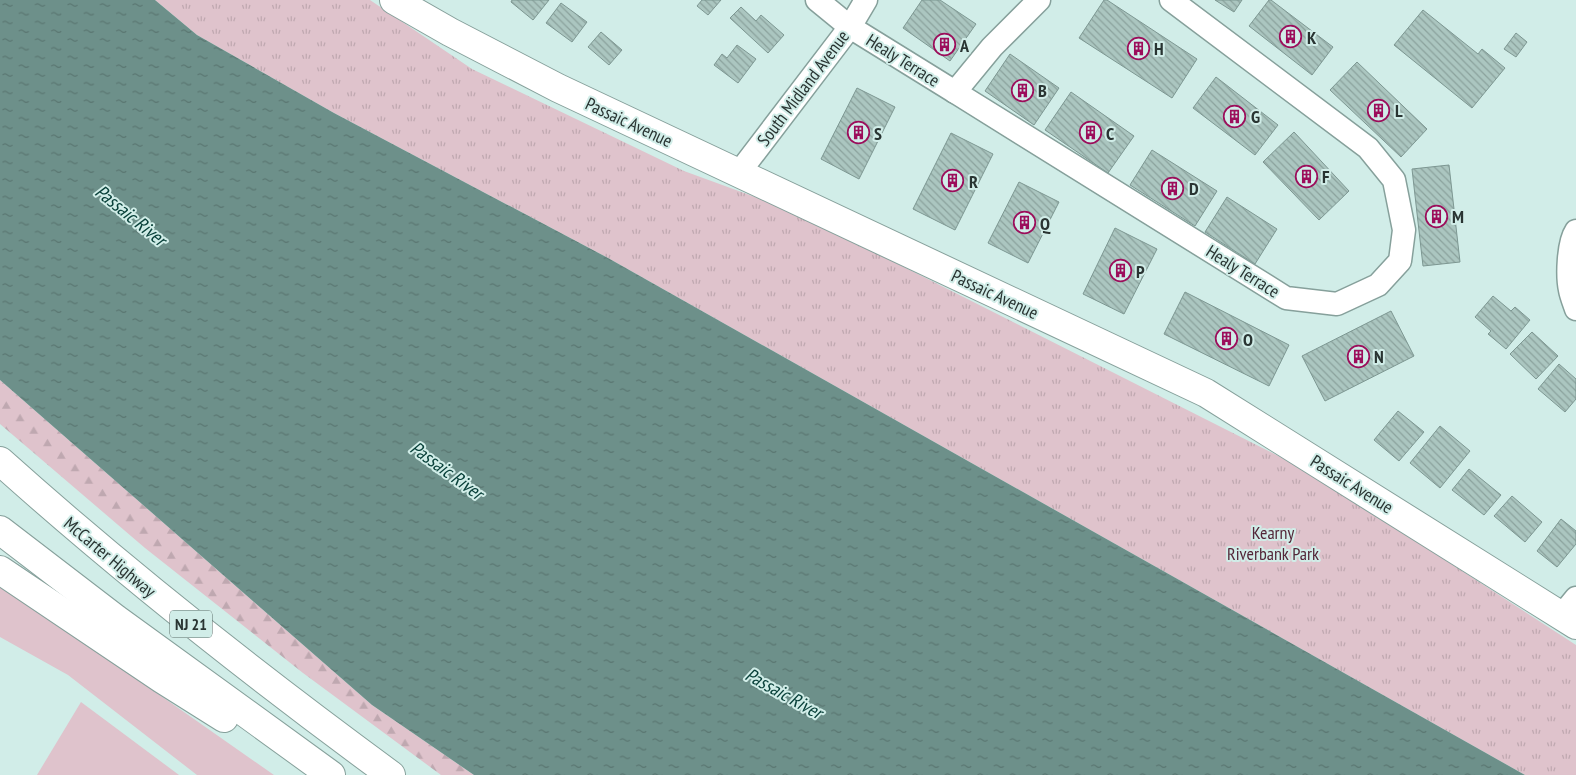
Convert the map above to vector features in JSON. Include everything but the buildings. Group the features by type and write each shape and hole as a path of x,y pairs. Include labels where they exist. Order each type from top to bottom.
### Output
{"main road":[{"name":"Passaic Avenue","path":"394,0 450,32 558,88 1206,393 1571,612"},
{"name":"McCarter Highway","path":"0,461 150,590 287,698 391,775"},
{"name":"NJ 21","path":"0,530 124,624 331,775"},
{"path":"0,570 162,679 318,775"}],"street":[{"name":"Healy Terrace","path":"817,0 850,27 1286,298 1337,304 1378,285 1400,261 1404,230 1394,180 1368,148 1171,0"},
{"name":"South Midland Avenue","path":"738,174 850,27 866,0"},
{"name":"Healy Terrace","path":"955,92 992,47 1039,0"},
{"path":"1576,231 1573,234 1568,260 1569,288 1576,309"}],"green space":[{"name":"Kearny Riverbank Park","path":"155,0 370,0 472,69 684,171 793,211 1310,472 1576,645 1576,775 1525,775 608,258 334,113 197,35"},
{"path":"0,380 372,705 474,775 441,775 303,673 145,548 0,424"},
{"path":"0,583 274,775 197,775 68,675 0,637"},
{"path":"81,702 179,775 37,775"}],"water":[{"name":"Passaic River","path":"0,0 155,0 197,35 334,113 608,258 1525,775 474,775 372,705 0,380"}],"place":[{"name":"K","path":"1291,37"},
{"name":"A","path":"944,45"},
{"name":"H","path":"1138,48"},
{"name":"B","path":"1022,90"},
{"name":"L","path":"1379,110"},
{"name":"G","path":"1235,116"},
{"name":"S","path":"858,133"},
{"name":"C","path":"1090,133"},
{"name":"F","path":"1306,176"},
{"name":"R","path":"953,181"},
{"name":"D","path":"1173,188"},
{"name":"M","path":"1436,216"},
{"name":"Q","path":"1024,223"},
{"name":"P","path":"1120,271"},
{"name":"O","path":"1227,339"},
{"name":"N","path":"1358,356"}]}
